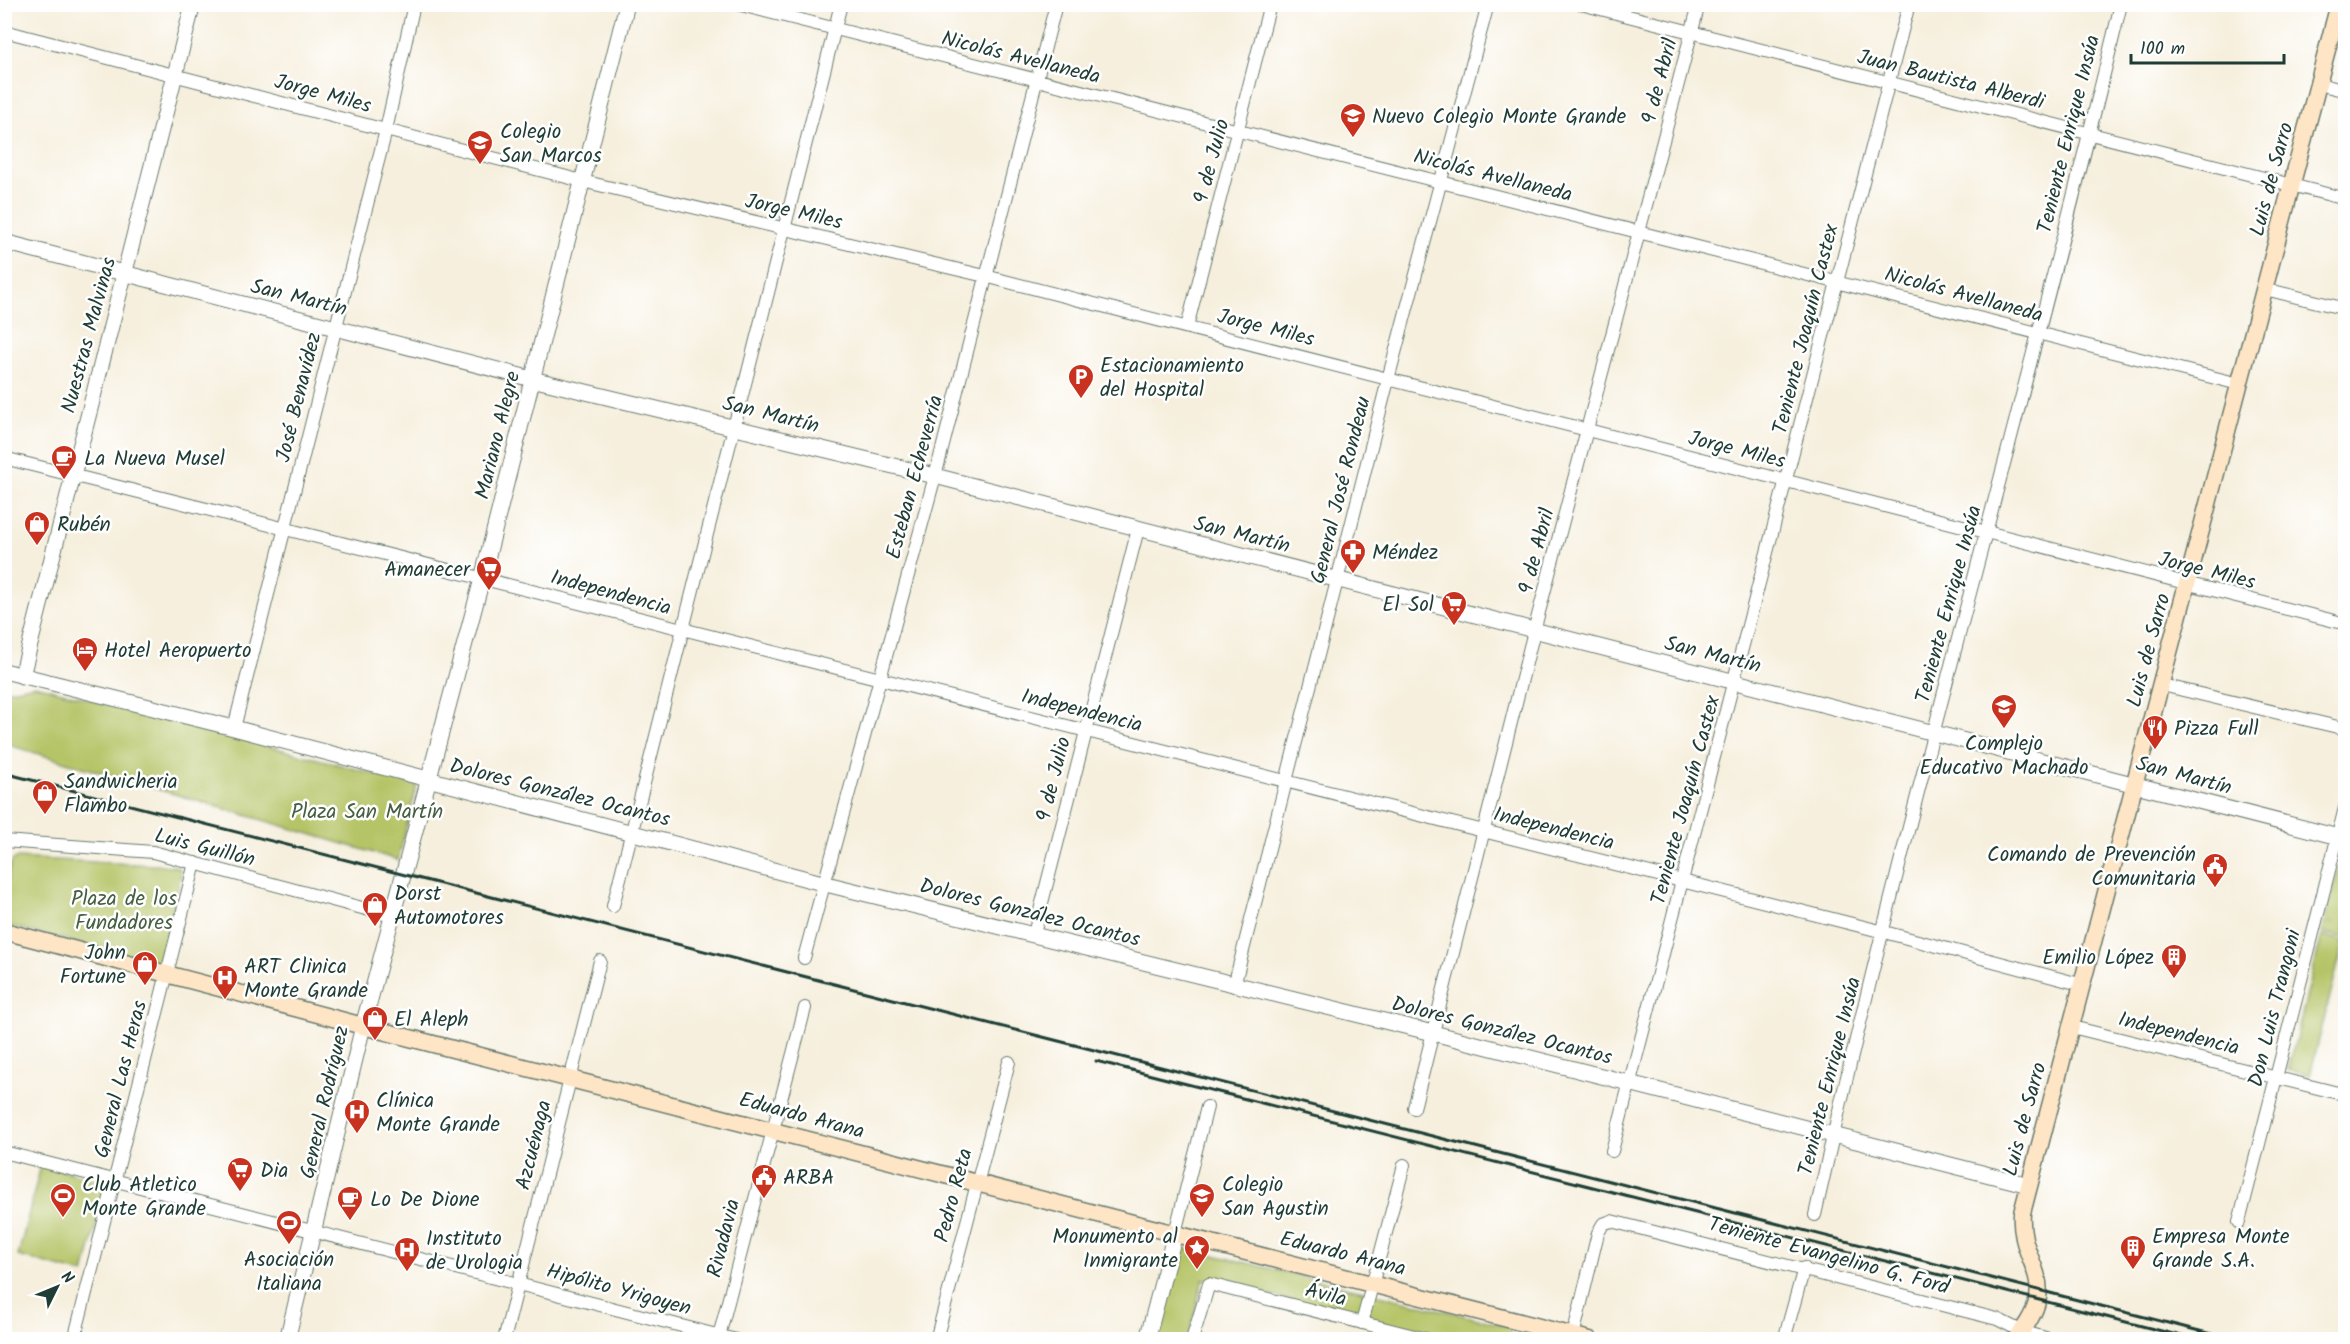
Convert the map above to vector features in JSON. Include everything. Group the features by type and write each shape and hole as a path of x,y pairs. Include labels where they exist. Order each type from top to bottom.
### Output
{"main road":[{"name":"Luis de Sarro","path":"2018,1335 2036,1305 2040,1281 2021,1223 2029,1185 2189,585 2239,384 2293,186 2339,4"},
{"name":"Eduardo Arana","path":"4,931 363,1026 1372,1283 1572,1338 1590,1340"}],"street":[{"name":"Nuestras Malvinas","path":"22,676 72,475 127,274 193,4"},
{"name":"José Benavídez","path":"234,728 386,130 414,4"},
{"name":"Mariano Alegre","path":"402,874 482,579 627,4"},
{"name":"Nicolás Avellaneda","path":"736,4 1036,82 1439,181 1639,233 1837,280 2239,384"},
{"path":"613,906 684,631 782,228 841,4"},
{"name":"Esteban Echeverría","path":"804,958 881,681 1056,4"},
{"name":"9 de Julio","path":"1187,327 1270,4"},
{"name":"General José Rondeau","path":"1234,986 1388,378 1488,4"},
{"name":"Juan Bautista Alberdi","path":"1581,4 2346,199"},
{"name":"9 de Abril","path":"1414,1108 1534,631 1589,432 1699,4"},
{"name":"Teniente Joaquín Castex","path":"1612,1152 1736,682 1909,4"},
{"name":"Teniente Enrique Insúa","path":"1815,1215 1884,932 2090,133 2121,4"},
{"name":"Jorge Miles","path":"4,31 582,181 985,276 1388,378 1986,534 2346,624"},
{"path":"2319,84 2346,91"},
{"name":"San Martín","path":"4,243 532,379 935,476 2342,838"},
{"path":"2265,289 2346,309"},
{"name":"Independencia","path":"4,458 881,681 1684,881 2083,985"},
{"name":"9 de Julio","path":"1034,934 1138,529"},
{"name":"Dolores González Ocantos","path":"4,672 234,728 428,781 632,831 826,884 1433,1033 2029,1185"},
{"path":"2162,685 2346,729"},
{"name":"Don Luis Trangoni","path":"2239,1222 2276,1077 2342,838 2346,804"},
{"name":"Luis Guillón","path":"4,841 153,852 392,916"},
{"name":"General Las Heras","path":"74,1340 195,862"},
{"name":"General Rodríguez","path":"287,1340 402,874"},
{"name":"Azcuénaga","path":"504,1340 600,961"},
{"name":"Rivadavia","path":"718,1337 805,1008"},
{"name":"Independencia","path":"2072,1027 2346,1095"},
{"name":"Pedro Reta","path":"936,1340 1009,1062"},
{"path":"1147,1340 1207,1107"},
{"name":"Hipólito Yrigoyen","path":"4,1152 736,1340"},
{"path":"1362,1323 1404,1165"},
{"name":"Teniente Evangelino G. Ford","path":"1572,1338 1598,1233 1603,1224 1619,1221 1997,1319 2018,1335 2052,1340"},
{"path":"1784,1340 1804,1268"},
{"name":"Ávila","path":"1192,1340 1206,1286 1213,1285 1430,1340"}],"green space":[{"name":"Plaza San Martín","path":"35,685 417,785 398,860 5,744 4,691"},
{"path":"2344,848 2346,848 2345,938 2322,932"},
{"name":"Plaza de los Fundadores","path":"16,858 174,866 180,869 181,875 162,956 157,963 5,925 4,899 11,862"},
{"path":"2322,935 2344,941 2310,1075 2288,1070"},
{"name":"Club Atletico Monte Grande","path":"41,1165 107,1182 84,1274 18,1256"},
{"path":"1179,1246 1512,1327 1509,1339 1446,1339 1203,1279 1188,1339 1154,1340"}],"railway":[{"path":"4,773 2235,1340"},
{"path":"1096,1061 2197,1340"}],"place":[{"name":"Nuevo Colegio Monte Grande","path":"1353,139"},
{"name":"Colegio San Marcos","path":"480,166"},
{"name":"Estacionamiento del Hospital","path":"1081,400"},
{"name":"La Nueva Musel","path":"64,481"},
{"name":"Rubén","path":"37,547"},
{"name":"Méndez","path":"1353,575"},
{"name":"Amanecer","path":"489,592"},
{"name":"El Sol","path":"1454,627"},
{"name":"Hotel Aeropuerto","path":"85,673"},
{"name":"Complejo Educativo Machado","path":"2004,730"},
{"name":"Pizza Full","path":"2155,751"},
{"name":"Sandwicheria Flambo","path":"45,816"},
{"name":"Comando de Prevención Comunitaria","path":"2215,889"},
{"name":"Dorst Automotores","path":"375,928"},
{"name":"Emilio López","path":"2174,980"},
{"name":"John Fortune","path":"145,987"},
{"name":"ART Clinica Monte Grande","path":"225,1001"},
{"name":"El Aleph","path":"375,1042"},
{"name":"Clínica Monte Grande","path":"357,1135"},
{"name":"Dia","path":"240,1193"},
{"name":"ARBA","path":"764,1200"},
{"name":"Club Atletico Monte Grande","path":"63,1219"},
{"name":"Colegio San Agustin","path":"1202,1219"},
{"name":"Lo De Dione","path":"350,1222"},
{"name":"Asociación Italiana","path":"289,1246"},
{"name":"Monumento al Inmigrante","path":"1197,1271"},
{"name":"Empresa Monte Grande S.A.","path":"2133,1271"},
{"name":"Instituto de Urologia","path":"407,1273"}]}
